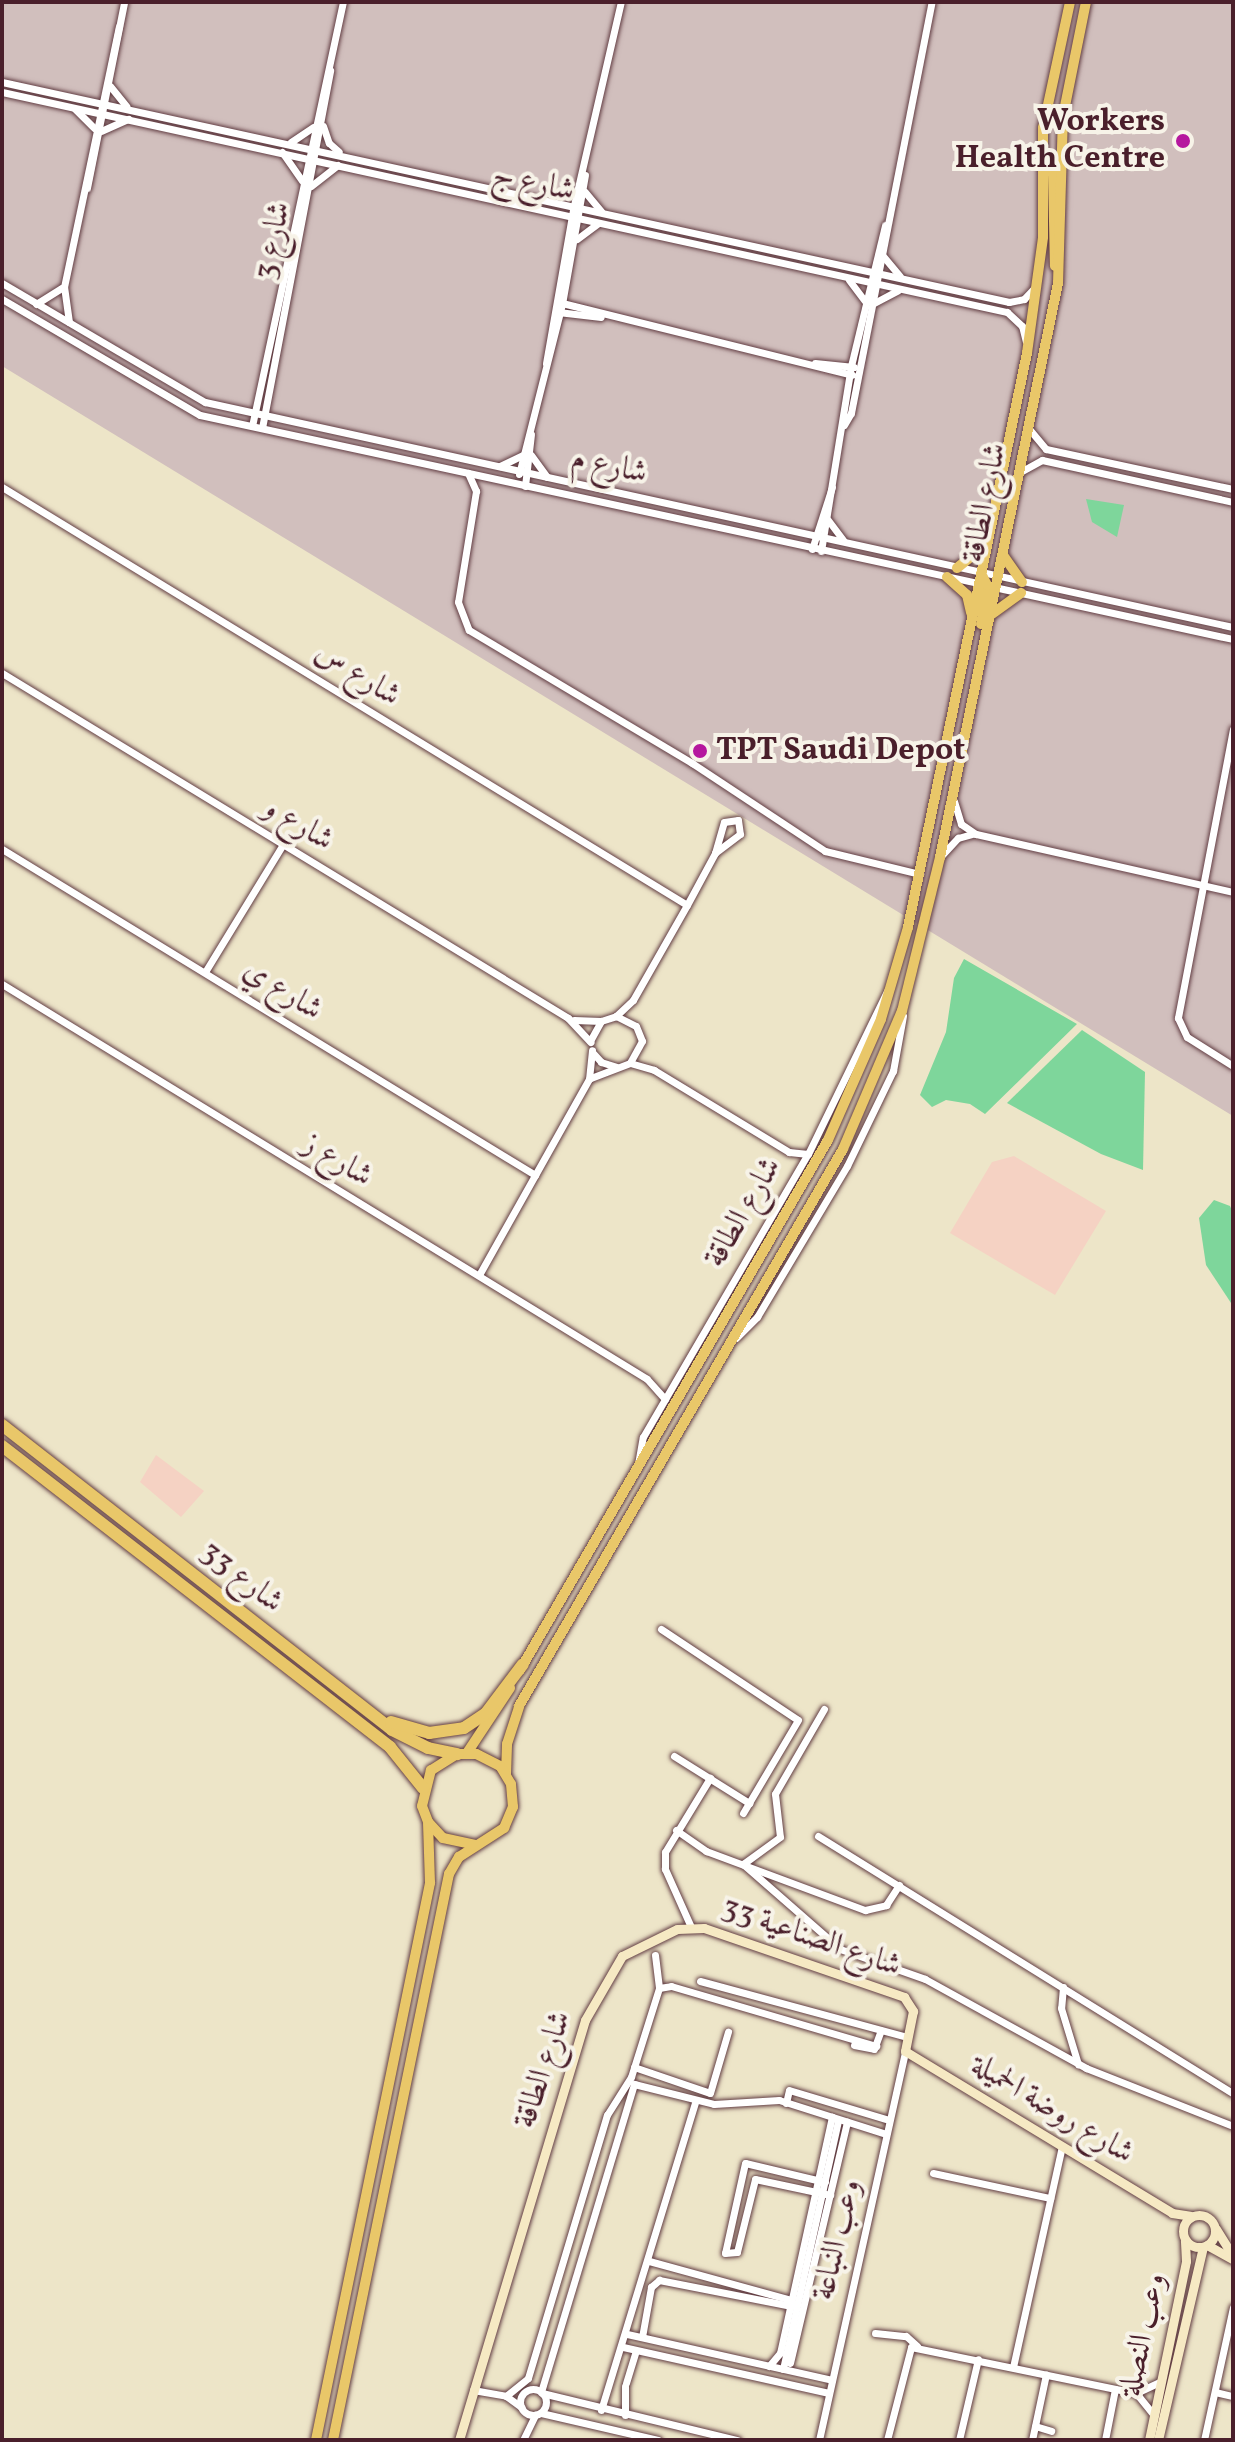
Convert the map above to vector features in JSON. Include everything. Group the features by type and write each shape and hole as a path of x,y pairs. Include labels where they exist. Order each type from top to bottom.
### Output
{"highway":[{"name":"شارع 33","path":"2,1425 409,1741 462,1753"},
{"name":"شارع 33","path":"2,1446 390,1747 423,1788"},
{"path":"361,1704 414,1731 455,1731 486,1713 523,1664"}],"main road":[{"name":"شارع الطاقة","path":"506,1774 507,1744 519,1706 843,1149 902,1011 940,857 989,620 987,543 1039,281 1041,165 1049,94 1070,2"},
{"name":"شارع الطاقة","path":"462,1753 490,1724 828,1140 870,1047 892,984 920,874 972,621 1002,551 1058,283 1063,116 1083,2"},
{"path":"1041,165 1053,173 1058,283"},
{"path":"968,717 1001,478"},
{"path":"957,568 987,543"},
{"path":"989,620 999,606 1021,588 1002,551"},
{"path":"947,577 967,595 972,621"},
{"path":"316,2440 430,1883 428,1822 423,1788 431,1770 462,1753 485,1756 506,1774 514,1795 510,1818 496,1836 475,1845 453,1865 446,1884 333,2440"},
{"path":"428,1822 453,1843 475,1845"}],"street":[{"path":"69,323 64,287 124,2"},
{"name":"شارع 3","path":"252,426 260,412 343,2"},
{"path":"521,485 621,2"},
{"path":"817,550 932,2"},
{"name":"شارع ج","path":"2,82 1017,302 1039,281"},
{"path":"84,98 107,86"},
{"path":"107,86 130,109"},
{"name":"شارع ج","path":"2,92 954,300 1016,318 1027,353"},
{"path":"72,106 98,131"},
{"path":"98,131 128,119"},
{"path":"286,143 318,125 329,143 344,155"},
{"path":"282,152 298,168 306,185 338,165"},
{"path":"560,202 581,192"},
{"path":"581,192 603,213"},
{"path":"555,212 572,239"},
{"path":"572,239 598,223"},
{"path":"710,247 712,235"},
{"path":"785,265 788,253"},
{"path":"853,268 878,255"},
{"path":"878,255 889,269 905,279"},
{"path":"847,279 869,303"},
{"name":"شارع م","path":"2,283 194,398 846,542 1230,640"},
{"path":"36,304 64,287"},
{"path":"844,425 847,390 855,372 855,348 869,303 899,290"},
{"path":"954,300 955,290"},
{"name":"شارع م","path":"2,299 188,411 817,550 947,577 988,580"},
{"path":"558,307 855,372"},
{"path":"85,349 92,337"},
{"path":"835,367 855,348"},
{"path":"835,367 847,390"},
{"path":"242,408 264,392 281,417"},
{"name":"شارع 3","path":"260,412 262,428"},
{"path":"1028,424 1035,441 1046,449 1233,489"},
{"path":"497,467 527,455"},
{"path":"527,455 548,478"},
{"path":"1018,476 1042,460 1233,502"},
{"path":"1155,486 1158,472"},
{"path":"468,473 476,491 458,602 469,630 692,763 825,851 920,874"},
{"path":"476,491 490,478"},
{"name":"شارع س","path":"2,487 687,905"},
{"path":"602,503 604,490"},
{"path":"739,533 741,519"},
{"path":"797,532 825,519"},
{"path":"825,519 846,542"},
{"name":"شارع م","path":"1021,588 1233,627"},
{"name":"شارع و","path":"2,673 568,1018 591,1046"},
{"path":"1233,729 1178,1011 1181,1028 1192,1041 1233,1066"},
{"path":"953,791 957,817 976,834"},
{"path":"479,1275 589,1079 591,1046 601,1021 616,1016 637,994 715,853 724,822 738,820 740,834 715,853"},
{"path":"940,857 958,838 976,834 1233,892"},
{"path":"205,972 283,844"},
{"name":"شارع ي","path":"2,849 535,1175"},
{"name":"شارع ز","path":"2,984 647,1379 665,1399"},
{"name":"شارع الطاقة","path":"638,1466 643,1437 808,1154 876,1004 892,984"},
{"path":"637,994 636,1026 641,1049 654,1070"},
{"path":"616,1016 636,1026"},
{"name":"شارع و","path":"568,1018 601,1021"},
{"path":"591,1046 601,1062 616,1067"},
{"path":"630,1063 641,1049"},
{"path":"589,1079 630,1063 654,1070 789,1152 800,1168"},
{"path":"789,1152 808,1154"},
{"name":"شارع ز","path":"647,1379 674,1384"},
{"path":"661,1629 798,1720 743,1813"},
{"path":"743,1864 781,1834 775,1794 824,1709"},
{"path":"674,1756 749,1803"},
{"path":"691,1927 665,1869 665,1852 710,1778"},
{"path":"676,1830 702,1848 870,1910 886,1905 899,1885"},
{"path":"818,1836 1233,2093"},
{"path":"743,1864 834,1945 932,1982 1078,2064 1233,2126"},
{"name":"شارع الطاقة","path":"459,2440 587,2014 626,1953 691,1927"},
{"name":"شارع الصناعية 33","path":"691,1927 904,1997 913,2011 905,2051"},
{"path":"506,2396 528,2378 607,2115 634,2067 659,1988 655,1955"},
{"path":"700,1981 908,2037"},
{"path":"659,1988 671,1986 876,2046"},
{"path":"1063,1987 1061,2008 1078,2064"},
{"path":"876,2046 881,2030"},
{"path":"634,2067 710,2093 728,2032"},
{"path":"854,2045 876,2046"},
{"name":"وعب النباعة","path":"819,2440 905,2051"},
{"name":"شارع روضة الحميلة","path":"905,2051 1172,2213 1206,2216 1215,2228"},
{"path":"523,2440 547,2403 542,2392 631,2087 638,2083 719,2105 762,2099 786,2103 886,2134"},
{"path":"786,2103 789,2090 889,2120"},
{"path":"601,2410 627,2334 696,2100"},
{"path":"769,2366 780,2353 791,2303 798,2289 832,2169 839,2120"},
{"path":"823,2193 822,2181 839,2120"},
{"path":"1013,2367 1062,2146"},
{"path":"822,2181 745,2163 725,2253 737,2252 755,2179 823,2193"},
{"path":"822,2181 832,2169"},
{"path":"933,2173 1050,2198"},
{"name":"شارع روضة الحميلة","path":"1172,2213 1184,2235"},
{"path":"1190,2216 1184,2235 1233,2257"},
{"path":"1215,2228 1233,2257"},
{"name":"وعب النصلة","path":"1158,2440 1205,2246 1215,2228"},
{"name":"وعب النصلة","path":"1149,2440 1186,2261 1184,2235"},
{"path":"790,2363 812,2239"},
{"path":"649,2261 791,2303"},
{"path":"642,2337 651,2287 659,2280 791,2303"},
{"path":"783,2369 796,2325 798,2289"},
{"path":"1204,2440 1233,2307"},
{"path":"875,2333 906,2336 917,2346 1136,2393 1162,2381"},
{"path":"627,2334 832,2380"},
{"path":"887,2440 908,2351 917,2346"},
{"path":"623,2347 829,2393"},
{"path":"625,2415 626,2385 636,2350"},
{"path":"959,2440 978,2359"},
{"path":"1032,2440 1046,2374"},
{"path":"1105,2440 1115,2389"},
{"path":"473,2390 506,2396 542,2392 601,2410 737,2440"},
{"path":"521,2407 526,2392"},
{"path":"1215,2392 1233,2396"},
{"path":"1136,2393 1154,2415"},
{"path":"506,2396 538,2414 658,2440"},
{"path":"1035,2426 1051,2431"}],"shaded area":[{"path":"2,2 1233,2 1233,1116 2,366"},
{"path":"1014,1156 1106,1211 1055,1295 950,1233 992,1162"},
{"path":"156,1455 204,1491 181,1517 140,1482"}],"green space":[{"path":"1086,499 1124,505 1117,537 1092,522"},
{"path":"964,959 1077,1024 985,1114 970,1104 946,1100 932,1107 920,1095 946,1032 954,978"},
{"path":"1082,1030 1145,1072 1143,1170 1101,1154 1007,1103"},
{"path":"1214,1200 1230,1206 1233,1213 1233,1306 1206,1265 1199,1218"}],"place":[{"name":"Workers Health Centre","path":"1183,141"},
{"name":"TPT Saudi Depot","path":"700,751"}]}
